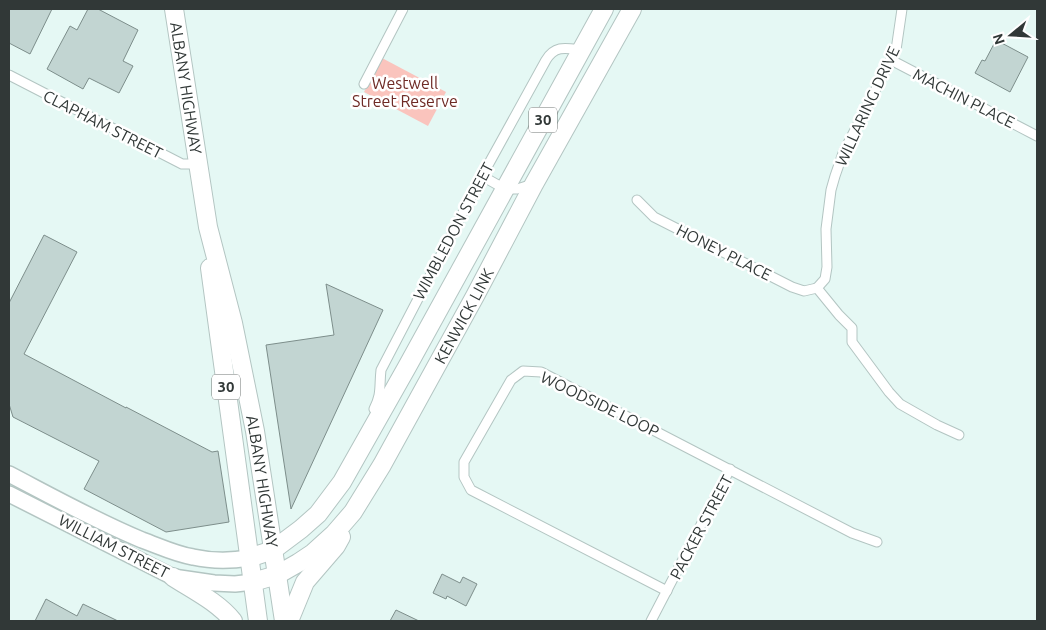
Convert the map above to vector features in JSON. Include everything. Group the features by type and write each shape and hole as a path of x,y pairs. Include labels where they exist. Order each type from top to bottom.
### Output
{"highway":[{"name":"ALBANY HIGHWAY","path":"174,9 208,228 235,332 255,431 284,621"},
{"name":"KENWICK LINK","path":"249,558 273,550 301,529 318,514 342,482 604,9"},
{"name":"KENWICK LINK","path":"253,582 277,575 298,563 334,534 353,512 382,465 534,184 632,9"},
{"name":"ALBANY HIGHWAY","path":"208,228 210,273 258,621"},
{"path":"289,621 305,582 336,546 353,512"},
{"path":"173,576 215,604 233,621"}],"main road":[{"name":"WILLIAM STREET","path":"9,474 112,527 168,550 208,560 240,560 249,558"},
{"name":"WILLIAM STREET","path":"9,494 173,576 214,583 235,584 253,582"}],"street":[{"path":"364,84 403,9"},
{"name":"WILLARING DRIVE","path":"817,288 825,279 827,267 827,221 835,176 843,153 896,50 902,9"},
{"name":"WIMBLEDON STREET","path":"364,444 365,427 379,399 381,370 482,176 548,55 558,49 581,50"},
{"name":"MACHIN PLACE","path":"891,60 1037,136"},
{"name":"CLAPHAM STREET","path":"9,75 182,164 198,164"},
{"path":"482,176 505,189 517,189 534,184"},
{"name":"HONEY PLACE","path":"637,200 654,217 792,287 804,291 817,288"},
{"path":"817,288 852,328 852,342 894,398 900,404 959,435"},
{"name":"WOODSIDE LOOP","path":"667,591 471,490 464,477 464,462 511,380 523,371 541,372 730,469"},
{"name":"PACKER STREET","path":"651,621 730,469 852,533 877,542"}],"green space":[{"name":"Westwell Street Reserve","path":"382,58 446,92 428,126 364,92"}],"building":[{"path":"9,9 52,9 30,54 9,43"},
{"path":"88,9 98,9 138,30 123,61 133,66 119,93 89,78 83,89 47,69 70,26 77,30"},
{"path":"996,40 1028,57 1010,92 975,73 982,60 985,61"},
{"path":"44,235 77,252 24,354 212,452 218,451 229,522 166,532 84,489 99,461 13,417 9,404 9,303"},
{"path":"326,284 383,310 291,509 266,345 334,335"},
{"path":"442,574 460,583 463,577 477,584 466,606 447,596 446,599 433,593"},
{"path":"46,599 77,616 83,604 118,621 35,621"},
{"path":"396,610 419,621 390,621"}]}
